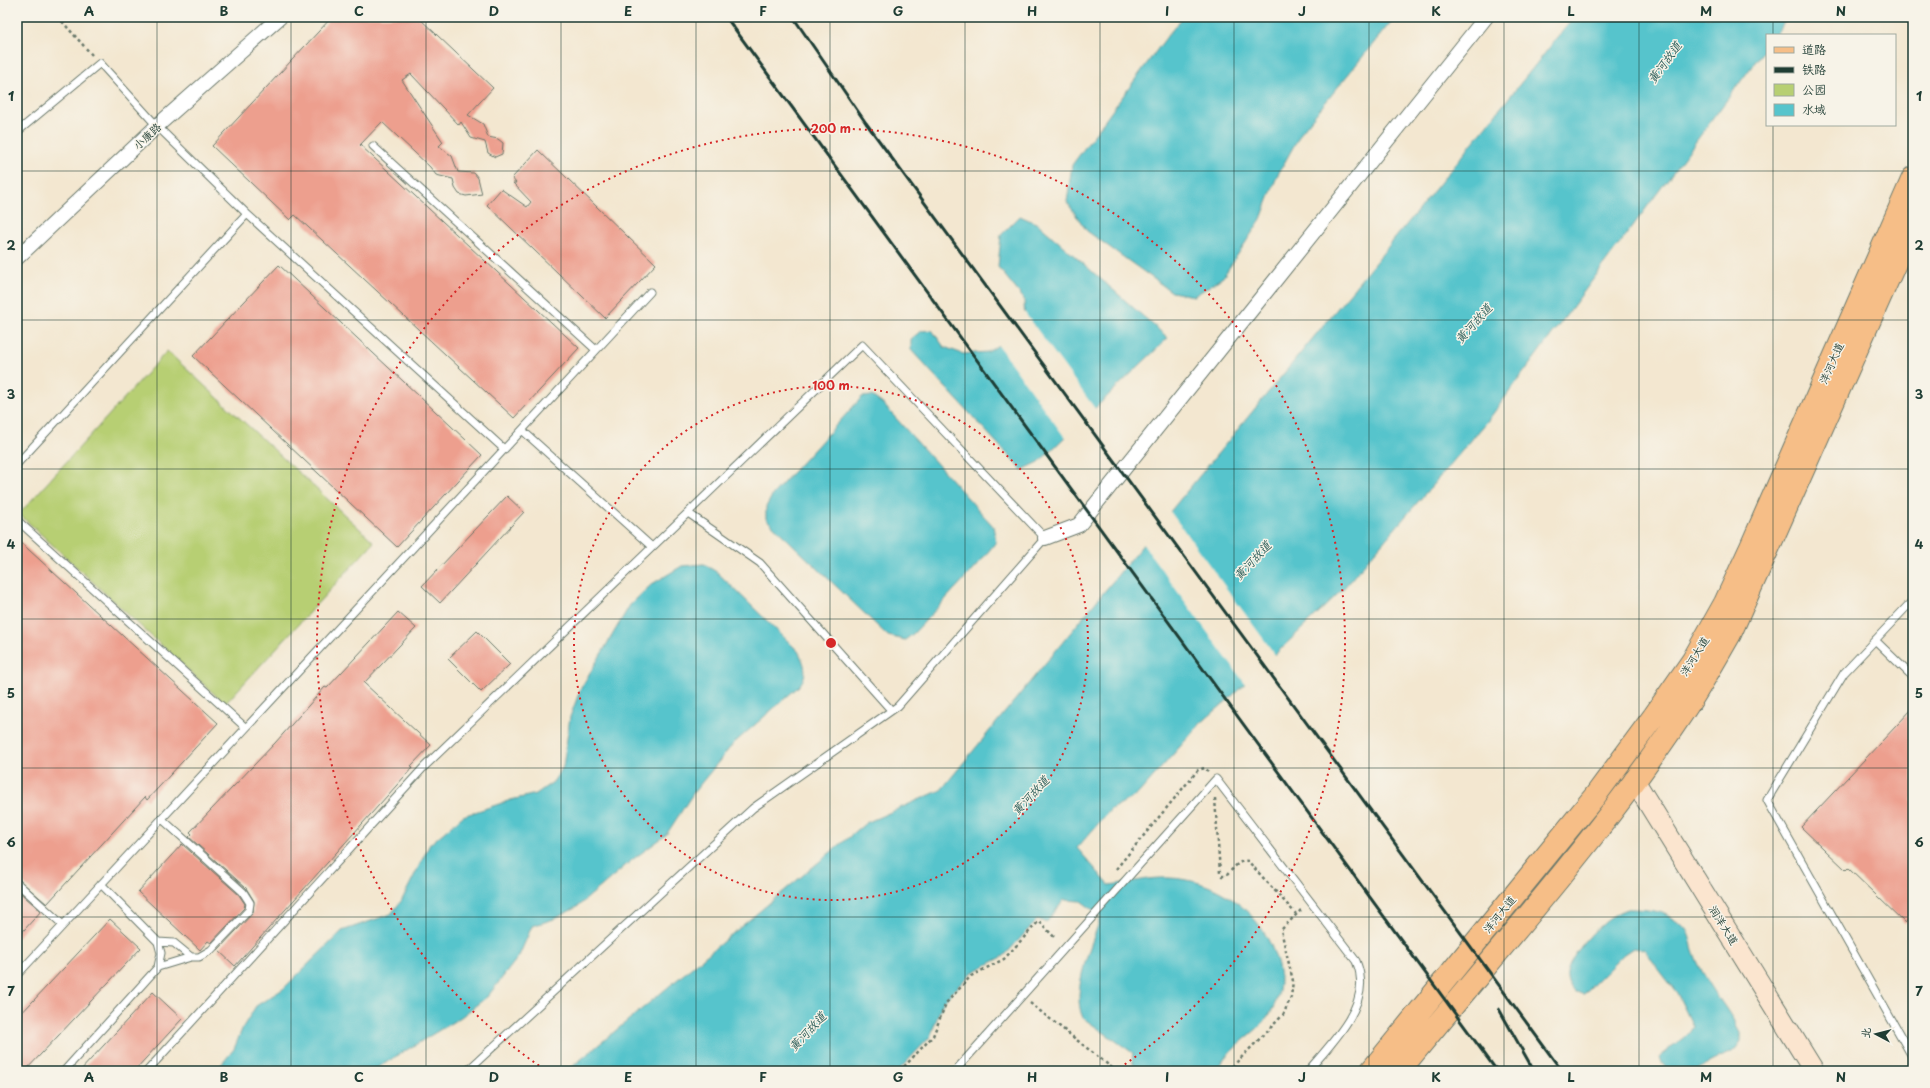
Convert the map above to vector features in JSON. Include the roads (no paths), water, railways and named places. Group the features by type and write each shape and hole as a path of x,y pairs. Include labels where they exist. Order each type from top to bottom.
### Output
{"main road":[{"name":"洋河大道","path":"1371,1071 1595,796 1693,660 1725,603 1751,547 1913,178"},
{"name":"洋河大道","path":"1399,1071 1578,853 1634,780 1693,697 1730,634 1913,223"}],"street":[{"name":"小康路","path":"17,258 157,126 280,17"},
{"path":"1045,538 1079,524 1486,17"},
{"name":"润洋大道","path":"1634,780 1814,1071"}],"lane":[{"path":"17,132 100,63 157,126 247,214 504,449"},
{"path":"373,146 596,350"},
{"path":"17,464 247,214"},
{"path":"17,975 650,292"},
{"path":"147,1071 424,766 862,345 1045,538 898,706 753,808 467,1071"},
{"path":"522,430 652,547"},
{"path":"688,513 760,563 891,710"},
{"path":"17,520 246,728"},
{"path":"1913,600 1844,673 1767,800 1913,1058"},
{"path":"1875,640 1913,676"},
{"path":"955,1071 1216,779 1356,961 1361,977 1358,999 1351,1017 1308,1071"},
{"path":"158,967 191,957 199,957 211,950 248,910 250,903 243,892 162,819"},
{"path":"17,883 63,925"},
{"path":"64,1071 158,967 161,954 158,942 101,884"},
{"path":"158,942 174,943 191,957"}],"water":[{"path":"1183,17 1395,17 1302,131 1277,176 1261,219 1223,277 1194,296 1172,292 1087,231 1067,202 1072,165"},
{"name":"黄河故道","path":"1574,17 1788,17 1776,34 1766,34 1766,47 1486,423 1342,590 1230,698 1201,723 1137,795 1111,809 1077,848 1109,885 1154,878 1186,880 1203,884 1218,891 1233,900 1246,911 1258,923 1267,937 1274,953 1280,980 1280,987 1276,1000 1270,1014 1262,1024 1235,1048 1213,1071 1142,1071 1132,1062 1133,1053 1083,1018 1079,994 1081,981 1088,954 1101,916 1081,901 1064,900 1046,923 1038,919 1004,956 971,973 943,1002 930,1037 898,1071 567,1071 866,823 941,790 1415,214"},
{"path":"1020,216 1038,224 1168,338 1039,462 1022,470 911,350 911,339 921,331 932,330 944,347 963,354 988,352 1025,327 1024,299 998,267 1001,235"},
{"path":"872,396 884,405 993,526 996,542 980,562 913,634 905,640 888,636 766,519 766,507 773,494 862,397"},
{"path":"704,564 718,573 798,651 804,665 805,674 798,687 733,744 694,792 666,835 632,860 577,907 554,919 532,926 519,956 488,996 461,1017 372,1071 213,1071 221,1065 234,1049 243,1027 256,1006 283,989 342,931 391,914 402,900 430,844 463,816 511,800 536,794 553,782 563,767 570,717 581,688 630,605 652,584 682,566"},
{"path":"1628,909 1650,910 1664,914 1676,920 1685,928 1702,972 1740,1032 1740,1041 1733,1051 1692,1071 1668,1071 1662,1063 1660,1057 1682,1039 1693,1026 1677,993 1645,949 1633,948 1624,954 1584,994 1576,993 1571,988 1567,979 1567,970 1576,953 1605,921"}],"railway":[{"path":"726,17 1497,1071"},
{"path":"793,17 866,123 1562,1071"},
{"path":"1499,1009 1534,1071"}]}
